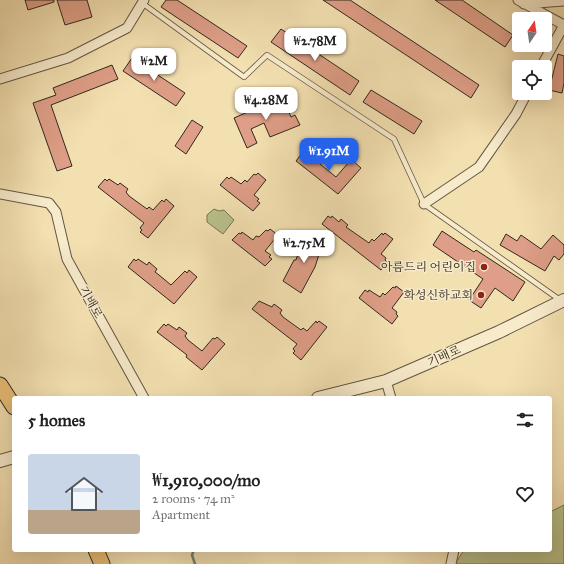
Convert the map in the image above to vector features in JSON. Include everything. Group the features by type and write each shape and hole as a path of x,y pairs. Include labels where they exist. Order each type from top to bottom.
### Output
{"main road":[{"path":"0,385 12,404"},
{"path":"97,552 102,564"}],"street":[{"path":"521,2 564,1"},
{"path":"0,79 68,58 126,28 143,2"},
{"path":"521,2 564,25 545,60"},
{"path":"424,204 479,168 516,114 523,100"},
{"name":"기배로","path":"0,194 50,203 56,212 67,259 143,396"},
{"name":"기배로","path":"326,396 386,381 499,332 563,300"},
{"path":"386,381 390,396"},
{"path":"0,461 12,458"},
{"path":"451,564 454,552"}],"lane":[{"path":"143,2 244,77 267,55 394,139 424,204 563,300"}],"green space":[{"path":"214,209 219,211 224,210 234,220 223,234 207,222 207,215"},
{"path":"564,505 564,564 455,564 463,552 552,552 552,511"}],"building":[{"path":"25,0 54,0 54,2 28,10"},
{"path":"57,0 87,0 92,17 65,25"},
{"path":"166,0 177,0 247,46 238,58 161,7"},
{"path":"323,0 350,0 479,85 471,98"},
{"path":"435,0 462,0 512,34 505,47"},
{"path":"281,29 359,81 350,95 271,42"},
{"path":"558,54 564,56 564,83 562,93 552,91 552,78"},
{"path":"132,58 185,93 176,106 123,71"},
{"path":"112,65 118,79 51,105 72,166 57,171 33,103 56,95 53,88"},
{"path":"371,90 422,121 414,134 363,102"},
{"path":"282,97 291,117 295,115 300,125 270,137 264,123 251,129 257,143 247,148 234,118"},
{"path":"192,120 203,127 186,154 175,146"},
{"path":"302,153 305,155 306,153 313,159 315,156 322,162 320,164 336,177 349,162 351,164 353,161 361,168 338,194 296,161"},
{"path":"258,173 266,180 254,195 259,199 257,201 260,203 253,211 220,185 227,177 229,179 231,177 241,184 245,180 247,182 254,174 256,175"},
{"path":"105,179 107,181 109,179 118,185 120,183 128,189 126,192 129,196 147,209 149,207 153,210 162,200 164,202 166,199 174,206 148,238 140,232 142,230 140,228 144,223 98,187"},
{"path":"328,216 331,218 332,216 339,222 341,219 348,225 346,227 369,243 372,239 374,241 382,233 383,235 385,233 393,239 381,254 386,258 385,260 387,262 381,270 322,224"},
{"path":"270,229 278,235 265,251 271,255 269,257 272,259 265,266 232,240 242,232 253,240 256,236 259,237 266,230 268,231"},
{"path":"442,231 474,252 476,250 525,282 513,301 495,288 481,308 469,300 483,279 433,245"},
{"path":"506,234 517,241 521,235 541,249 553,235 564,245 564,254 559,260 554,256 545,271 500,245"},
{"path":"303,238 323,242 315,267 301,293 283,281 294,260 296,260"},
{"path":"134,259 136,261 138,259 147,265 149,262 157,269 155,272 171,285 185,271 187,273 189,270 197,277 174,304 128,267"},
{"path":"396,286 404,292 392,308 397,312 396,314 398,316 392,324 359,298 365,290 368,292 369,290 380,297 383,293 385,295"},
{"path":"259,301 272,307 274,304 282,310 280,313 283,317 301,330 303,328 307,331 316,321 317,323 319,321 327,327 301,360 293,353 295,351 293,349 297,344 252,309"},
{"path":"164,324 166,326 168,324 177,330 179,327 187,333 185,336 188,340 202,351 213,338 215,339 217,337 225,344 202,370 186,357 187,355 157,332"}],"waterway":[{"path":"193,552 192,555 195,564"}],"place":[{"name":"아름드리 어린이집","path":"484,267"},
{"name":"화성신하교회","path":"481,295"}]}
